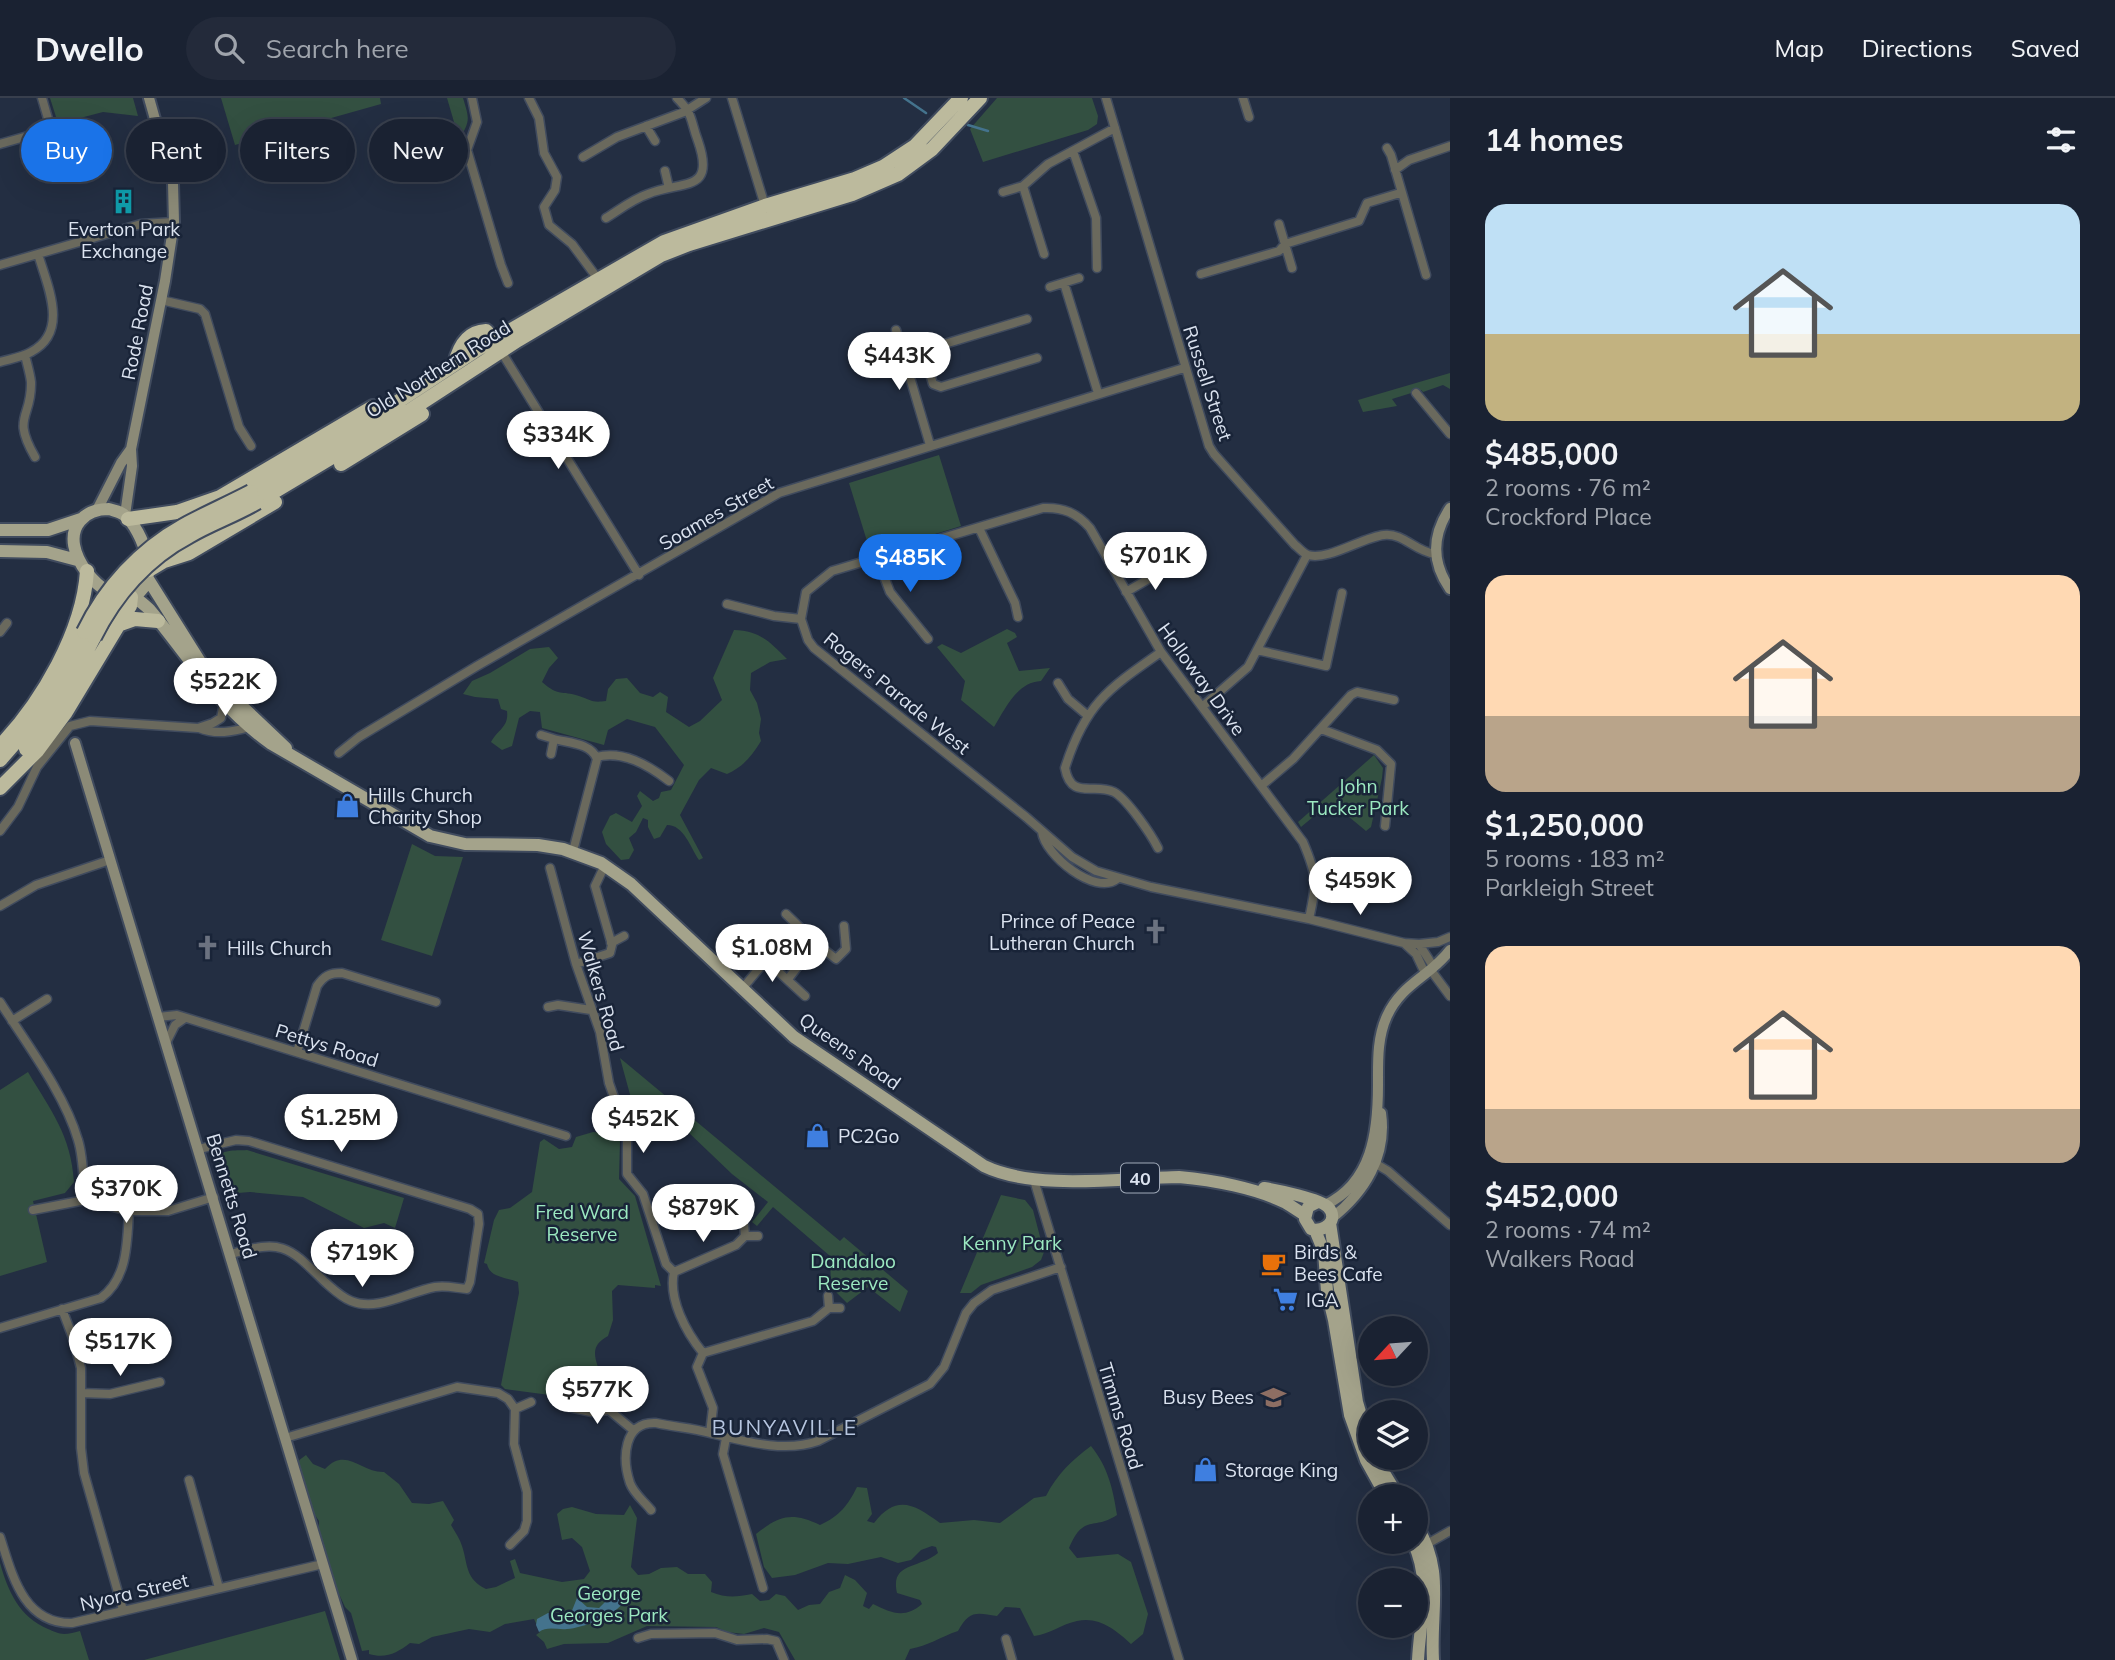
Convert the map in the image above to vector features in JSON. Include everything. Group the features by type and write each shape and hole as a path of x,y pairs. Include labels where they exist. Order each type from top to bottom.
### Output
{"highway":[{"name":"Old Northern Road","path":"254,497 454,364 497,345 667,252 884,167 915,145 961,98"},
{"name":"Old Northern Road","path":"0,760 26,730 89,634 120,594 160,555 254,497 440,391 497,345 598,279 664,242 767,213 863,191 898,174 932,149 981,98"},
{"path":"127,517 177,512 220,497 400,391 422,386"},
{"path":"149,575 164,561 189,553 399,429 432,406 440,391"},
{"path":"0,746 31,707 55,667 85,597 87,571"},
{"path":"0,788 37,751 66,712 130,606 133,596"},
{"path":"118,625 135,619 158,621"},
{"name":"Old Northern Road","path":"0,779 36,737 62,699 89,634"}],"main road":[{"path":"0,530 48,530 82,519 97,510 109,509 127,517"},
{"name":"40","path":"127,517 142,545 149,575"},
{"path":"0,551 47,552 77,560 73,536 82,519"},
{"name":"40","path":"77,560 110,594 119,598 133,596"},
{"path":"133,596 142,590 149,575"},
{"name":"Queens Road","path":"149,575 202,664 229,694 291,753"},
{"name":"Queens Road","path":"133,596 158,621 224,703 270,743 430,836 465,844 550,846 573,851 605,865 631,884 794,1037 974,1161 1004,1175 1034,1180 1180,1177 1246,1189 1283,1202 1305,1215"},
{"name":"Queens Road","path":"1246,1189 1278,1191 1320,1204"},
{"path":"1305,1215 1308,1207 1320,1204 1330,1210 1358,1405"},
{"name":"40","path":"1305,1215 1308,1226 1315,1230 1324,1252 1327,1291 1350,1415 1366,1460 1379,1484"},
{"path":"1315,1230 1324,1229 1331,1221"},
{"path":"1428,1548 1436,1586 1433,1660"},
{"path":"1418,1554 1425,1590 1418,1660"}],"street":[{"path":"42,98 48,119"},
{"name":"Rode Road","path":"127,517 131,449 174,222 173,184 149,98"},
{"path":"471,98 477,118 468,144 469,157 508,283"},
{"path":"528,98 540,118 544,153 557,177 555,190 544,207 548,223 572,244 598,279"},
{"path":"606,218 645,195 692,183 704,169 691,114 677,98"},
{"path":"583,158 617,137 688,109 706,98"},
{"path":"732,98 767,213"},
{"path":"1243,98 1249,117"},
{"name":"Russell Street","path":"1109,99 1184,368 1209,446 1295,545 1307,555"},
{"path":"646,126 655,141"},
{"path":"1003,192 1023,186 1048,164 1115,128"},
{"path":"0,144 21,138"},
{"path":"1395,170 1409,160 1450,146"},
{"path":"1387,148 1426,275"},
{"path":"1073,151 1096,218 1097,268"},
{"path":"665,171 669,188"},
{"path":"1023,186 1044,254"},
{"path":"1201,274 1279,251 1285,244 1359,221 1367,203 1400,193"},
{"path":"0,265 141,224 174,222"},
{"path":"1279,224 1292,268"},
{"path":"0,362 24,355 43,344 50,333 54,321 52,303 38,254"},
{"path":"1050,287 1079,278"},
{"path":"1064,283 1098,393"},
{"path":"161,300 200,309 205,314 239,427 251,446"},
{"path":"1027,319 928,349 924,354 933,384 941,387 1037,358"},
{"path":"895,330 930,445"},
{"path":"497,345 639,575"},
{"path":"24,355 31,381 22,427 26,442 35,457"},
{"name":"Soames Street","path":"339,753 359,737 477,666 779,493 1184,368"},
{"path":"1416,393 1450,434"},
{"name":"Rode Road","path":"97,510 131,449"},
{"name":"Holloway Drive","path":"802,619 806,593 826,574 1043,508 1056,507 1075,514 1090,528 1161,652 1295,829 1314,867 1317,883 1309,919"},
{"path":"1450,508 1440,523 1435,554 1444,581 1450,589"},
{"path":"979,528 1016,603 1018,617"},
{"path":"1202,707 1241,676 1307,555 1320,556 1386,534 1397,535 1422,552 1435,554"},
{"path":"877,558 890,592 928,639"},
{"path":"1126,592 1169,567"},
{"path":"1257,650 1326,666 1342,593"},
{"path":"727,604 802,619"},
{"name":"Rogers Parade West","path":"802,619 808,640 814,648 1080,863 1117,878 1309,919 1404,943 1438,942 1450,937"},
{"path":"0,632 7,623"},
{"path":"1158,848 1149,831 1114,792 1080,789 1067,778 1065,768 1087,715 1113,686 1161,652"},
{"path":"1058,683 1068,699 1087,715"},
{"path":"1261,786 1293,759 1351,695 1357,692 1394,700"},
{"path":"198,728 219,720 224,703"},
{"path":"0,831 18,807 37,767 70,726 90,721 198,728 210,733 250,727"},
{"path":"1321,729 1367,745 1377,750 1391,764 1385,826"},
{"path":"541,735 588,748 596,757 596,766 573,851"},
{"path":"551,754 554,739"},
{"name":"Bennetts Road","path":"75,743 352,1660"},
{"path":"596,757 610,754 635,760 649,766 669,781"},
{"path":"0,906 36,884 110,860"},
{"path":"576,964 610,953 611,943 596,886 605,865"},
{"name":"Walkers Road","path":"550,868 576,964 600,1032 609,1083 627,1134 627,1174 643,1194 666,1264 674,1272 672,1284 687,1333 703,1353"},
{"path":"786,914 836,959 846,949 844,926"},
{"path":"611,943 624,936"},
{"path":"788,979 793,976 816,943"},
{"path":"1404,943 1450,996"},
{"path":"1419,944 1429,969"},
{"path":"1331,1221 1357,1192 1372,1161 1378,1096 1379,1044 1387,1016 1411,983 1450,950"},
{"path":"757,952 805,996"},
{"path":"742,989 766,960"},
{"path":"296,1052 317,986 323,977 332,973 342,973 436,1002"},
{"path":"12,1021 47,999"},
{"path":"0,1002 72,1122 79,1143 85,1200"},
{"path":"548,1007 558,1005 591,1010"},
{"name":"Pettys Road","path":"158,1017 168,1015 185,1018 566,1136"},
{"path":"167,1041 175,1025 185,1018"},
{"path":"199,1149 236,1140 249,1141 470,1209 478,1214 472,1271 467,1289 436,1287 376,1304 362,1304 339,1295 299,1257 283,1247 268,1246 231,1254"},
{"path":"1320,1204 1345,1193 1372,1161"},
{"path":"1372,1161 1450,1225"},
{"name":"Timms Road","path":"1034,1180 1179,1660"},
{"path":"33,1210 85,1200 129,1211 167,1211 214,1197"},
{"path":"0,1328 101,1298 110,1291 118,1280 127,1246 129,1211"},
{"path":"744,1224 745,1236"},
{"path":"674,1272 736,1245 745,1236 758,1236"},
{"path":"651,1510 629,1482 626,1446 633,1430 650,1423 782,1446 809,1444 922,1389 938,1376 966,1313 982,1295 1061,1267"},
{"path":"828,1296 830,1308"},
{"path":"710,1433 713,1408 697,1367 703,1353 813,1321 830,1308 840,1308"},
{"path":"62,1309 78,1356 84,1473 123,1611"},
{"path":"81,1393 110,1394 160,1382"},
{"path":"285,1438 457,1387 498,1392 508,1399 515,1409 514,1444 527,1492 527,1521 524,1531 510,1545"},
{"path":"515,1409 531,1402"},
{"path":"568,1407 591,1412 608,1410 633,1430"},
{"path":"726,1438 723,1454 763,1588"},
{"path":"189,1480 219,1588"},
{"path":"1428,1544 1450,1531"},
{"name":"Nyora Street","path":"0,1537 13,1578 23,1595 42,1616 51,1621 72,1623 323,1564"},
{"path":"638,1638 651,1634 715,1633 737,1640 766,1639 776,1641 784,1660"},
{"path":"1006,1639 1012,1660"}],"green space":[{"path":"50,98 133,98 138,116 103,112 76,119 57,119"},
{"path":"221,98 380,98 381,104 328,119 240,119 240,144 235,145"},
{"path":"447,98 463,98 468,119 453,119"},
{"path":"997,98 1092,98 1098,116 1097,124 1088,130 983,162 970,129"},
{"path":"1450,373 1450,389 1443,385 1392,399 1397,406 1363,412 1358,400"},
{"path":"939,455 961,526 871,554 849,483"},
{"path":"1007,629 1017,637 1007,643 1019,671 1050,668 1041,681 1018,691 994,727 961,700 965,681 937,647 942,644 961,653"},
{"path":"734,630 751,632 764,638 787,659 770,662 751,673 750,690 761,719 761,741 733,771 727,774 711,768 699,780 680,815 703,858 699,860 686,838 673,826 667,825 660,837 654,839 648,827 648,820 643,818 636,832 629,838 634,850 629,859 621,860 606,844 602,832 610,816 616,813 632,822 642,806 637,796 640,791 653,801 659,798 661,792 671,790 684,765 655,727 627,719 608,730 604,745 542,728 540,712 530,711 519,718 512,746 502,750 491,742 505,724 507,711 501,709 498,699 463,694 472,681 530,649 549,647 558,658 542,682 552,690 594,701 606,701 608,689 616,679 627,678 640,693 653,697 660,692 668,697 666,712 689,727 700,721 722,700 713,678"},
{"name":"John Tucker Park","path":"1374,755 1383,768 1371,827 1366,831 1331,802 1301,827 1298,822"},
{"path":"412,844 435,856 463,857 432,956 381,940"},
{"name":"Dandaloo Reserve","path":"620,1058 840,1241 844,1237 908,1291 900,1312 868,1287 847,1303 831,1287 830,1256 773,1207 757,1226 752,1222 768,1202 732,1174 664,1109 640,1131"},
{"path":"28,1072 64,1137 74,1182 65,1193 33,1201 47,1262 0,1276 0,1090"},
{"name":"Fred Ward Reserve","path":"593,1132 616,1134 620,1141 619,1179 635,1196 661,1286 655,1285 655,1288 618,1285 612,1291 613,1320 608,1336 597,1346 595,1357 598,1367 580,1399 505,1389 501,1385 519,1293 518,1282 495,1275 484,1263 494,1220 499,1210 510,1208 532,1192 540,1142 544,1139 559,1149 572,1147 576,1137"},
{"path":"247,1150 404,1198 395,1228 384,1223 364,1228 303,1197 250,1192 225,1194 215,1162 217,1158 228,1151"},
{"name":"Kenny Park","path":"1001,1195 1025,1200 1033,1210 1044,1252 1041,1260 1032,1267 981,1285 971,1293 960,1293"},
{"name":"George Georges Park","path":"1091,1446 1109,1479 1117,1515 1109,1520 1084,1526 1069,1548 1077,1558 1118,1554 1131,1562 1148,1614 1143,1634 1131,1644 1107,1625 1085,1620 1034,1636 1020,1608 1005,1607 997,1616 969,1616 958,1631 910,1649 905,1660 795,1660 779,1632 764,1628 744,1634 727,1632 716,1627 647,1626 608,1643 564,1644 547,1649 536,1635 540,1632 534,1619 505,1624 490,1632 469,1629 432,1637 419,1644 410,1643 386,1655 369,1654 369,1650 362,1651 351,1613 345,1607 334,1583 319,1531 319,1521 313,1512 298,1461 306,1455 313,1464 325,1469 340,1460 347,1460 384,1472 399,1484 412,1503 443,1501 454,1520 451,1525 461,1543 471,1576 486,1589 515,1578 510,1561 515,1559 520,1573 562,1582 584,1579 590,1571 582,1547 572,1538 562,1540 557,1514 572,1507 596,1514 624,1515 630,1505 637,1518 631,1567 638,1575 649,1574 661,1568 677,1567 688,1574 705,1574 712,1582 711,1592 716,1594 752,1594 760,1601 769,1600 776,1594 785,1596 798,1610 820,1604 829,1592 840,1588 845,1575 855,1580 867,1593 863,1606 869,1609 873,1604 892,1612 904,1613 922,1604 920,1600 897,1593 898,1576 908,1567 938,1553 936,1547 921,1550 911,1560 898,1563 881,1557 848,1564 828,1563 795,1575 772,1578 764,1567 756,1534 779,1519 786,1518 802,1518 820,1525 843,1509 857,1487 867,1488 872,1514 867,1521 874,1523 890,1508 906,1505 922,1511 940,1523 974,1520 1000,1523 1034,1498 1046,1496 1066,1468"},
{"path":"0,1563 11,1593 29,1618 62,1634 80,1631 89,1660 0,1660"},
{"path":"325,1611 340,1660 144,1660"}],"water":[{"path":"616,1595 622,1604 612,1613 589,1624 539,1632 536,1625 537,1619 548,1613 571,1613 577,1598 587,1607 599,1608"}],"waterway":[{"path":"904,98 926,113"},
{"path":"968,125 988,131"}],"place":[{"name":"Everton Park Exchange","path":"124,201"},
{"name":"Hills Church Charity Shop","path":"348,806"},
{"name":"Prince of Peace Lutheran Church","path":"1155,932"},
{"name":"Hills Church","path":"207,948"},
{"name":"PC2Go","path":"818,1136"},
{"name":"Birds & Bees Cafe","path":"1274,1263"},
{"name":"IGA","path":"1286,1300"},
{"name":"Busy Bees","path":"1274,1397"},
{"name":"Storage King","path":"1205,1470"}],"district":[{"name":"BUNYAVILLE","path":"785,1427"}]}
